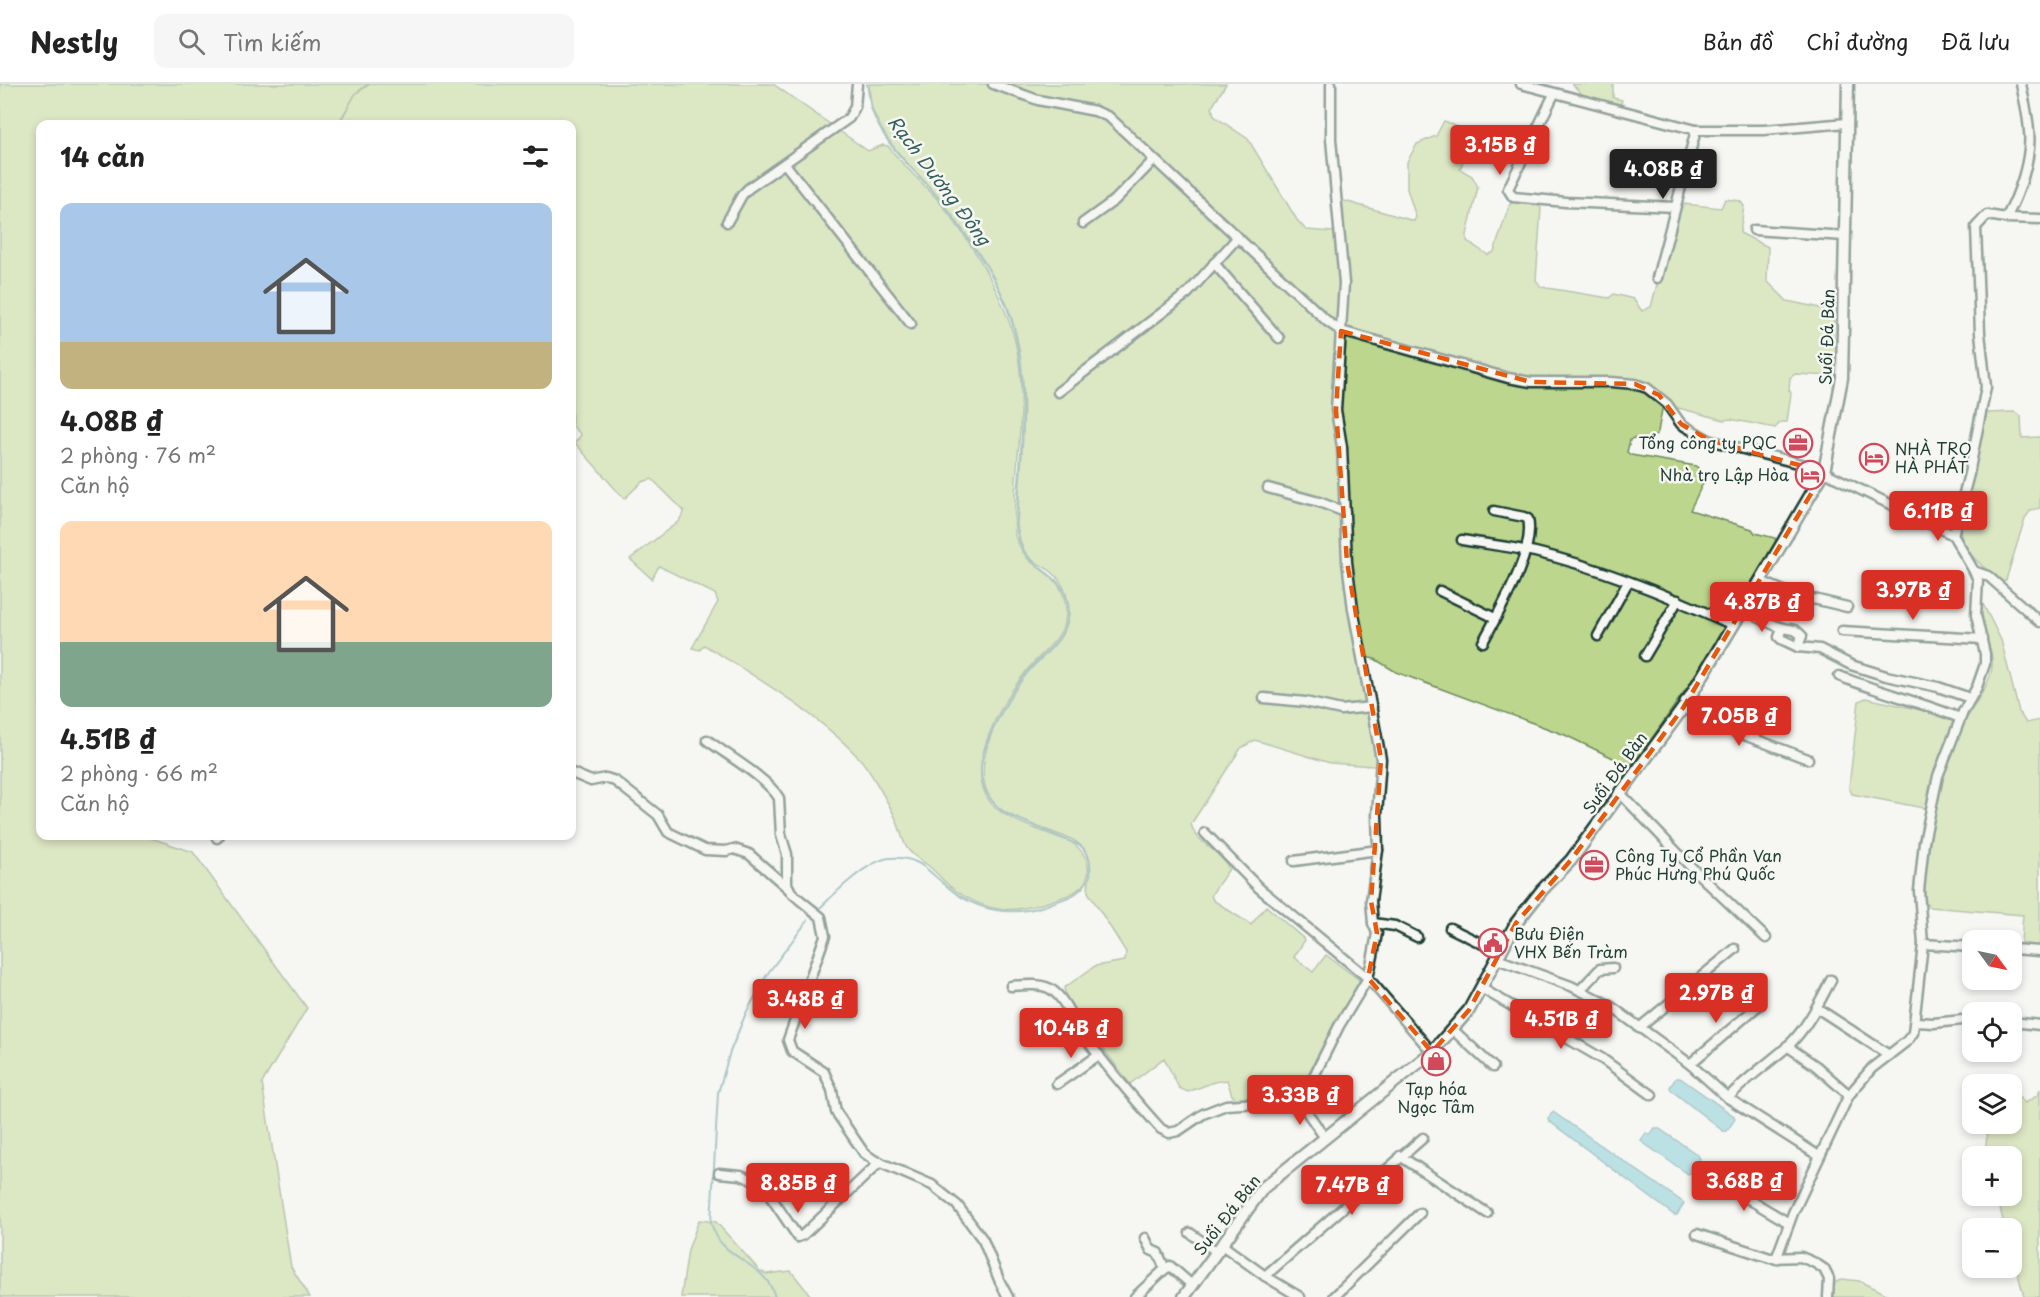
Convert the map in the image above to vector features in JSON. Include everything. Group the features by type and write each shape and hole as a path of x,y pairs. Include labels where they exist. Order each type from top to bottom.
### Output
{"street":[{"path":"727,222 742,195 749,188 849,118 855,107 857,84"},
{"path":"993,84 1038,100 1104,114 1328,322 1341,331 1508,378 1532,382 1611,382 1647,388 1667,404 1681,424 1709,440 1816,468 1953,535 1978,580 1976,615 1985,654 1985,664 1977,687 1960,718 1938,776 1924,842 1919,891 1923,944 1916,1022 1913,1033 1907,1041 1872,1068 1849,1095 1789,1223 1776,1259"},
{"path":"1011,986 1024,985 1051,989 1056,993 1130,1095 1161,1129 1169,1133 1178,1131 1203,1114 1226,1105 1298,1099 1310,1087 1339,1026 1368,978 1377,933 1373,923 1371,901 1378,850 1377,815 1381,759 1347,562 1342,447 1336,410 1344,283 1331,139 1331,84"},
{"path":"1521,84 1696,130 1764,129 1846,123"},
{"name":"Suối Đá Bàn","path":"1184,1297 1263,1188 1432,1052 1469,1010 1516,923 1542,890 1571,860 1618,792 1684,704 1824,472 1842,378 1848,84"},
{"path":"2006,218 2014,204 2030,144 2030,130 2021,84"},
{"path":"1554,94 1508,189 1513,197 1675,207"},
{"path":"1657,278 1696,130"},
{"path":"1083,223 1115,200 1154,160"},
{"path":"785,164 911,324"},
{"path":"1953,535 1969,474 1986,387 1980,333 1976,227 1987,215 2040,219"},
{"path":"1754,230 1845,236"},
{"path":"1058,392 1188,293 1238,237"},
{"path":"1214,263 1279,338"},
{"path":"1268,488 1319,502 1345,513"},
{"path":"1483,642 1519,571 1526,551 1530,526 1528,519 1494,510"},
{"path":"1462,540 1526,551 1576,563 1678,600 1733,625"},
{"path":"1974,571 1988,576 2040,622"},
{"path":"1760,581 1798,597 1846,607"},
{"path":"1598,636 1628,582"},
{"path":"1440,591 1495,618"},
{"path":"1645,656 1678,600"},
{"path":"1743,609 1782,628 1791,628 1801,634 1798,647"},
{"path":"1782,628 1779,637 1798,647 1820,649 1851,665 1886,676 1938,687 1970,699"},
{"path":"1842,631 1982,639"},
{"path":"1839,675 1878,691 1923,703 1960,718"},
{"path":"1264,698 1305,702 1341,710 1372,707"},
{"path":"1684,704 1722,712 1720,726"},
{"path":"1684,704 1720,726 1808,759"},
{"path":"707,740 767,784 779,798 781,835 787,854 787,884 791,892"},
{"path":"576,775 591,782 606,778 615,781 658,815 668,832 686,842 713,851 734,849 749,854 821,917 825,936 788,1040 792,1051 824,1072 832,1090 836,1112 864,1153 932,1185 957,1204 983,1240 1008,1297"},
{"path":"1618,792 1692,868 1766,938"},
{"path":"1205,833 1259,888 1368,978 1432,1052"},
{"path":"1294,861 1378,850"},
{"path":"1373,923 1395,926 1417,937"},
{"path":"1450,928 1499,956 1580,990 1609,1005 1690,1064 1728,1098 1819,1156"},
{"path":"1923,944 1962,946"},
{"path":"1639,1028 1735,949"},
{"path":"2022,950 2040,951"},
{"path":"1580,990 1600,969 1613,968"},
{"path":"1728,1098 1743,1081 1787,1046 1816,1008 1831,980"},
{"path":"1481,988 1601,1058 1652,1095"},
{"path":"1690,1064 1759,1005"},
{"path":"1816,1008 1889,1055"},
{"path":"1916,1022 1962,1020"},
{"path":"2022,1023 2040,1025"},
{"path":"1452,1029 1493,1067"},
{"path":"1787,1046 1816,1066 1849,1095"},
{"path":"1057,1084 1099,1055"},
{"path":"1298,1099 1324,1138"},
{"path":"1265,1276 1423,1138"},
{"path":"1400,1156 1487,1213"},
{"path":"719,1173 741,1175 762,1184 798,1237 803,1235 880,1162"},
{"path":"1713,1178 1789,1223"},
{"path":"1334,1297 1420,1213"},
{"path":"1190,1233 1300,1297"},
{"path":"1697,1233 1776,1259 1801,1257 1824,1269 1830,1279 1828,1297"},
{"path":"1145,1238 1151,1250 1158,1253 1165,1269"},
{"path":"1135,1297 1170,1266 1176,1269 1192,1286"}],"highlighted area":[{"path":"1341,331 1531,382 1635,384 1659,395 1681,424 1709,440 1824,472 1683,708 1571,860 1516,923 1469,1010 1432,1052 1368,978 1377,933 1371,901 1381,759 1347,562 1336,410"}],"green space":[{"path":"0,84 368,84 356,93 340,120 36,120 36,840 157,840 193,852 307,1008 262,1083 291,1267 310,1297 0,1297"},
{"path":"370,84 773,84 868,151 883,145 888,146 938,200 989,276 1000,298 1015,341 1019,362 1021,406 1015,493 1015,536 1029,560 1058,585 1065,599 1066,609 1066,619 1059,635 1018,682 997,717 982,757 981,776 985,793 996,808 1021,823 1071,842 1079,849 1088,863 1087,879 1082,886 1066,896 1035,906 1007,910 980,904 948,885 907,848 893,813 873,777 842,741 785,696 704,645 700,650 692,648 718,602 715,594 659,566 652,579 630,559 679,521 684,511 652,479 642,482 624,499 576,444 581,435 576,429 576,120 341,120 356,93"},
{"path":"869,84 1226,84 1212,107 1214,116 1248,139 1297,220 1306,230 1333,232 1341,200 1414,221 1416,217 1407,189 1407,162 1417,144 1436,136 1444,121 1463,129 1461,141 1467,152 1460,169 1472,176 1478,187 1467,241 1488,255 1494,252 1509,206 1513,201 1535,204 1541,208 1536,280 1541,287 1609,298 1614,294 1633,299 1642,311 1651,307 1676,213 1684,204 1721,208 1725,199 1740,201 1744,206 1740,233 1768,247 1767,281 1787,301 1825,309 1837,325 1835,371 1831,376 1795,374 1790,378 1791,393 1787,422 1781,422 1775,428 1730,419 1724,420 1663,404 1658,432 1651,440 1633,438 1630,440 1627,452 1631,455 1696,466 1706,477 1690,510 1775,538 1777,546 1690,683 1640,756 1630,766 1565,735 1396,672 1375,659 1360,656 1378,763 1374,766 1330,763 1255,740 1241,748 1191,824 1198,837 1225,862 1229,869 1211,895 1213,900 1251,925 1266,906 1305,940 1294,957 1313,972 1326,955 1358,979 1360,985 1316,1058 1304,1084 1292,1096 1237,1100 1232,1095 1227,1080 1214,1082 1188,1092 1179,1088 1164,1058 1130,1084 1067,1001 1064,988 1095,966 1125,961 1126,952 1088,892 1090,863 1086,851 1073,840 1023,821 998,807 987,793 983,776 990,736 999,717 1031,669 1060,638 1069,615 1063,587 1057,577 1027,554 1022,547 1017,525 1024,411 1020,355 1014,327 1005,300 977,251 944,204 896,149 879,125 872,108"},
{"path":"1572,84 1613,84 1613,98 1622,100 1619,108 1582,99 1582,94"},
{"path":"2015,412 2021,416 2022,438 2040,437 2040,508 2031,510 2025,518 2006,580 2002,582 1970,553 1960,530 1987,413"},
{"path":"1983,604 2001,640 2019,712 2026,723 2040,720 2040,947 2022,944 2023,915 1930,907 1925,903 1924,862 1934,810 1852,794 1849,787 1859,701 1866,698 1934,713 1964,723 1984,688 1992,668 1991,652 1981,620"},
{"path":"2040,1089 2040,1297 2024,1297 2019,1278 2022,1278 2022,1218 2002,1218 2000,1206 2022,1206 2022,1146 1986,1146 1987,1134 2022,1134 2022,1100 2025,1103 2038,1095"},
{"path":"699,1220 716,1222 760,1271 767,1274 791,1271 810,1297 681,1297 688,1250"},
{"path":"1842,1279 1859,1281 1892,1297 1831,1297 1833,1284"}],"water":[{"path":"1676,1078 1680,1078 1734,1116 1735,1119 1727,1131 1723,1131 1671,1090 1670,1087"},
{"path":"1553,1112 1684,1203 1677,1215 1549,1121 1548,1118"},
{"path":"1655,1128 1698,1155 1700,1159 1692,1172 1688,1174 1642,1142 1646,1133 1650,1135"}],"waterway":[{"name":"Rạch Dương Đông","path":"820,908 862,870 890,858 917,862 960,896 996,910 1034,909 1064,899 1074,895 1082,888 1090,874 1088,859 1081,846 1006,814 991,800 982,782 983,757 992,731 1022,679 1060,637 1067,621 1067,600 1064,591 1055,579 1026,554 1017,534 1023,411 1022,382 1019,354 1004,300 984,263 951,215 934,192 894,149 878,125 870,105 867,84"},
{"name":"Rạch Dương Đông","path":"775,1297 766,1279 720,1242 711,1223 718,1093 730,1052 746,1013 768,973 808,920"}],"place":[{"name":"Tổng công ty PQC","path":"1798,443"},
{"name":"NHÀ TRỌ HÀ PHÁT","path":"1874,458"},
{"name":"Nhà trọ Lập Hòa","path":"1810,475"},
{"name":"Công Ty Cổ Phần Vạn Phúc Hưng Phú Quốc","path":"1594,865"},
{"name":"Bưu Điện VHX Bến Tràm","path":"1493,943"},
{"name":"Tạp hóa Ngọc Tâm","path":"1436,1061"}]}
